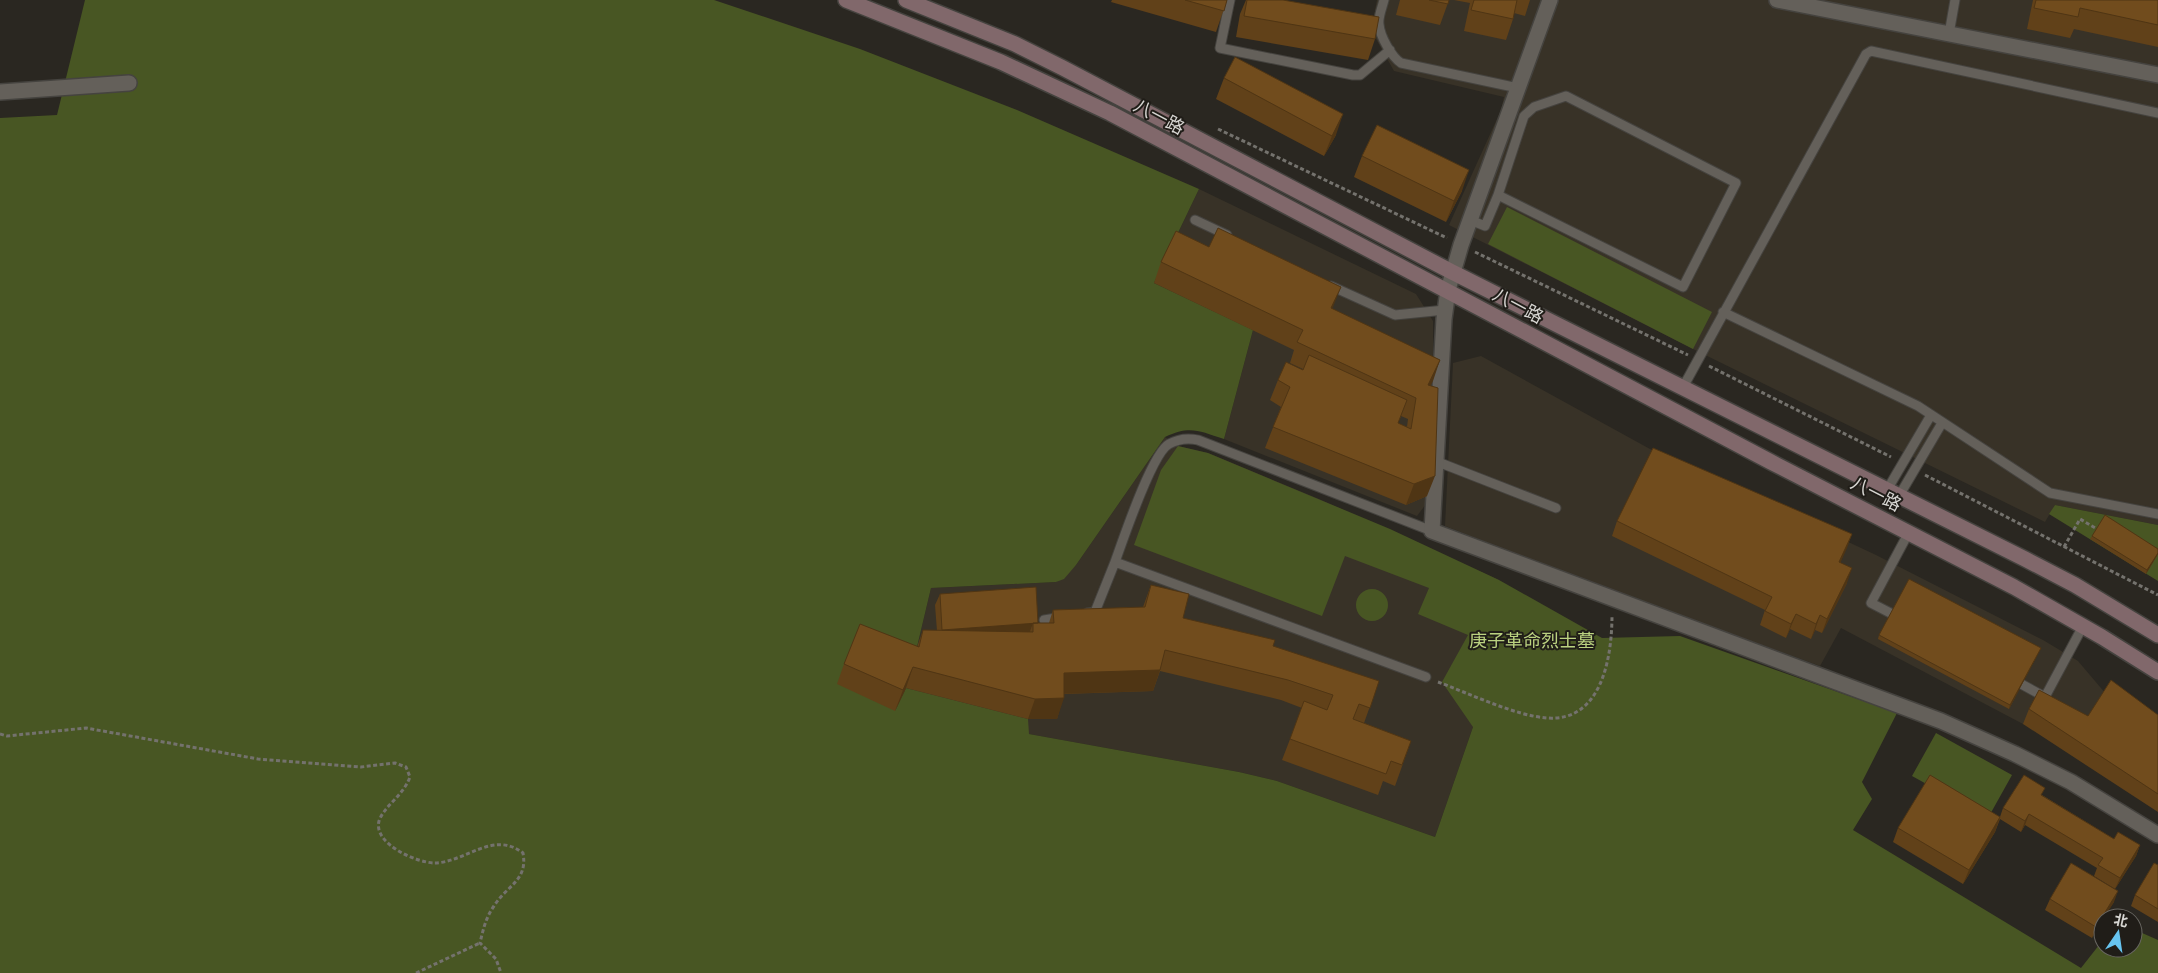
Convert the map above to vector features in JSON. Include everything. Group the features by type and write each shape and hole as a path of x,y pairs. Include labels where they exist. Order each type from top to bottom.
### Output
{"main road":[{"name":"八一路","path":"846,0 993,58 1110,112 1771,462 1910,532 2083,626 2158,672"},
{"name":"八一路","path":"906,0 1006,40 1055,64 1452,272 2074,585 2158,635"}],"street":[{"path":"1550,0 1452,272 1445,310 1438,462 1432,531 1612,600 1941,721 2015,754 2071,782 2158,835"},
{"path":"1778,0 2158,75"},
{"path":"0,92 129,83"}],"lane":[{"path":"1230,0 1220,48 1353,76 1360,75 1390,50"},
{"path":"1384,0 1379,25 1396,60 1402,63 1518,88"},
{"path":"1949,34 1955,0"},
{"path":"1369,23 1379,25"},
{"path":"1682,389 1866,54 1871,51 2158,113"},
{"path":"1470,220 1485,226 1498,195 1524,116 1534,106 1566,96 1736,183 1683,287 1498,195"},
{"path":"1195,220 1239,241"},
{"path":"1326,283 1395,315 1445,310"},
{"path":"1724,312 1918,406 2050,493 2158,514"},
{"path":"1893,493 1903,464 1931,415"},
{"path":"1893,493 1915,469 1942,423"},
{"path":"1044,620 1095,612 1155,460 1168,444 1186,439 1198,440 1432,531"},
{"path":"1438,462 1556,508"},
{"path":"1906,621 1871,603 1910,532"},
{"path":"1115,562 1426,677"},
{"path":"2001,673 2045,697 2083,626"}],"path":[{"path":"1211,125 1698,360 1903,464"},
{"path":"1915,469 2158,595"},
{"path":"2064,547 2080,519 2097,529"},
{"path":"1426,677 1535,716 1556,718 1574,713 1589,703 1603,678 1609,646 1612,600"},
{"path":"0,734 7,736 86,728 258,759 361,767 395,763 406,767 410,777 406,789 384,812 379,822 380,834 388,845 419,859 434,863 452,859 492,845 503,844 515,847 523,853 525,865 519,879 494,905 487,918 480,943 416,973"},
{"path":"480,943 496,959 501,973"}],"shaded area":[{"path":"1377,0 2158,0 2158,525 2055,505 2045,522 1693,349 1449,225 1501,110 1504,97 1394,71 1371,30"},
{"path":"1199,189 1416,294 1433,321 1433,381 1421,405 1430,409 1426,504 1417,516 1224,439 1253,330 1154,283"},
{"path":"1481,356 1650,449 1876,555 2043,640 2078,661 2106,694 2083,731 2023,724 1841,628 1820,666 1585,581 1445,526 1453,363"},
{"path":"1165,437 1178,446 1208,453 1319,499 1499,580 1473,727 1435,837 1277,781 1239,772 1029,734 906,688 895,711 912,668 931,588 1056,582 1076,565"}],"green space":[{"name":"庚子革命烈士墓","path":"85,0 714,0 860,49 1017,110 1199,189 1154,283 1253,330 1224,439 1188,430 1165,437 1076,565 1064,579 1056,582 931,588 912,668 895,711 906,688 1028,719 1029,734 1239,772 1277,781 1435,837 1473,727 1442,682 1468,635 1418,614 1429,588 1345,556 1322,616 1134,545 1161,470 1178,446 1208,453 1390,529 1499,580 1602,638 1680,636 1897,713 1862,782 1872,799 1853,830 2081,968 2093,953 2093,958 2143,958 2143,933 2158,940 2158,973 0,973 0,118 57,115"},
{"path":"1507,207 1712,312 1693,349 1488,244"},
{"path":"2055,505 2158,525 2158,581 2049,514"},
{"path":"1372,589 1384,593 1388,605 1384,617 1372,621 1360,617 1356,605 1360,593"},
{"path":"1936,733 2012,775 1988,818 1912,776"}],"building":[{"path":"1185,0 1227,0 1224,11"},
{"path":"1247,0 1283,0 1379,17 1375,39 1244,16"},
{"path":"1429,0 1449,0 1448,4"},
{"path":"1474,0 1517,0 1513,19 1471,10"},
{"path":"2036,0 2158,0 2158,25 2080,8 2078,17 2034,8"},
{"path":"1235,57 1343,114 1332,136 1224,78"},
{"path":"1377,125 1469,170 1454,201 1362,156"},
{"path":"1218,228 1341,287 1331,308 1440,360 1428,385 1438,388 1435,476 1414,484 1273,427 1290,387 1278,380 1286,362 1303,370 1309,355 1407,400 1398,423 1411,429 1416,398 1297,342 1303,330 1161,262 1176,231 1209,247"},
{"path":"1653,448 1852,534 1839,562 1852,568 1827,619 1820,615 1816,624 1796,614 1791,624 1765,611 1772,597 1617,521"},
{"path":"2105,515 2158,549 2158,553 2147,570 2092,536"},
{"path":"1909,579 2041,648 2010,705 1879,635"},
{"path":"1151,585 1189,594 1183,618 1275,640 1273,646 1379,681 1370,708 1359,704 1353,719 1411,741 1402,765 1391,761 1386,774 1290,739 1304,701 1327,710 1333,695 1288,680 1165,650 1160,670 1064,673 1064,698 1035,699 913,667 903,690 844,664 860,624 919,647 923,630 1033,632 1033,623 1054,623 1053,610 1145,607"},
{"path":"1036,587 1038,623 942,630 940,594"},
{"path":"2111,680 2158,715 2158,794 2029,709 2039,690 2088,716"},
{"path":"1930,775 2000,817 1969,870 1898,828"},
{"path":"2024,775 2045,788 2041,795 2114,839 2118,832 2140,845 2120,878 2098,865 2103,858 2029,814 2025,821 2003,808"},
{"path":"2071,863 2118,891 2108,908 2093,908 2093,925 2050,899"},
{"path":"2154,863 2158,865 2158,909 2135,895"}]}
